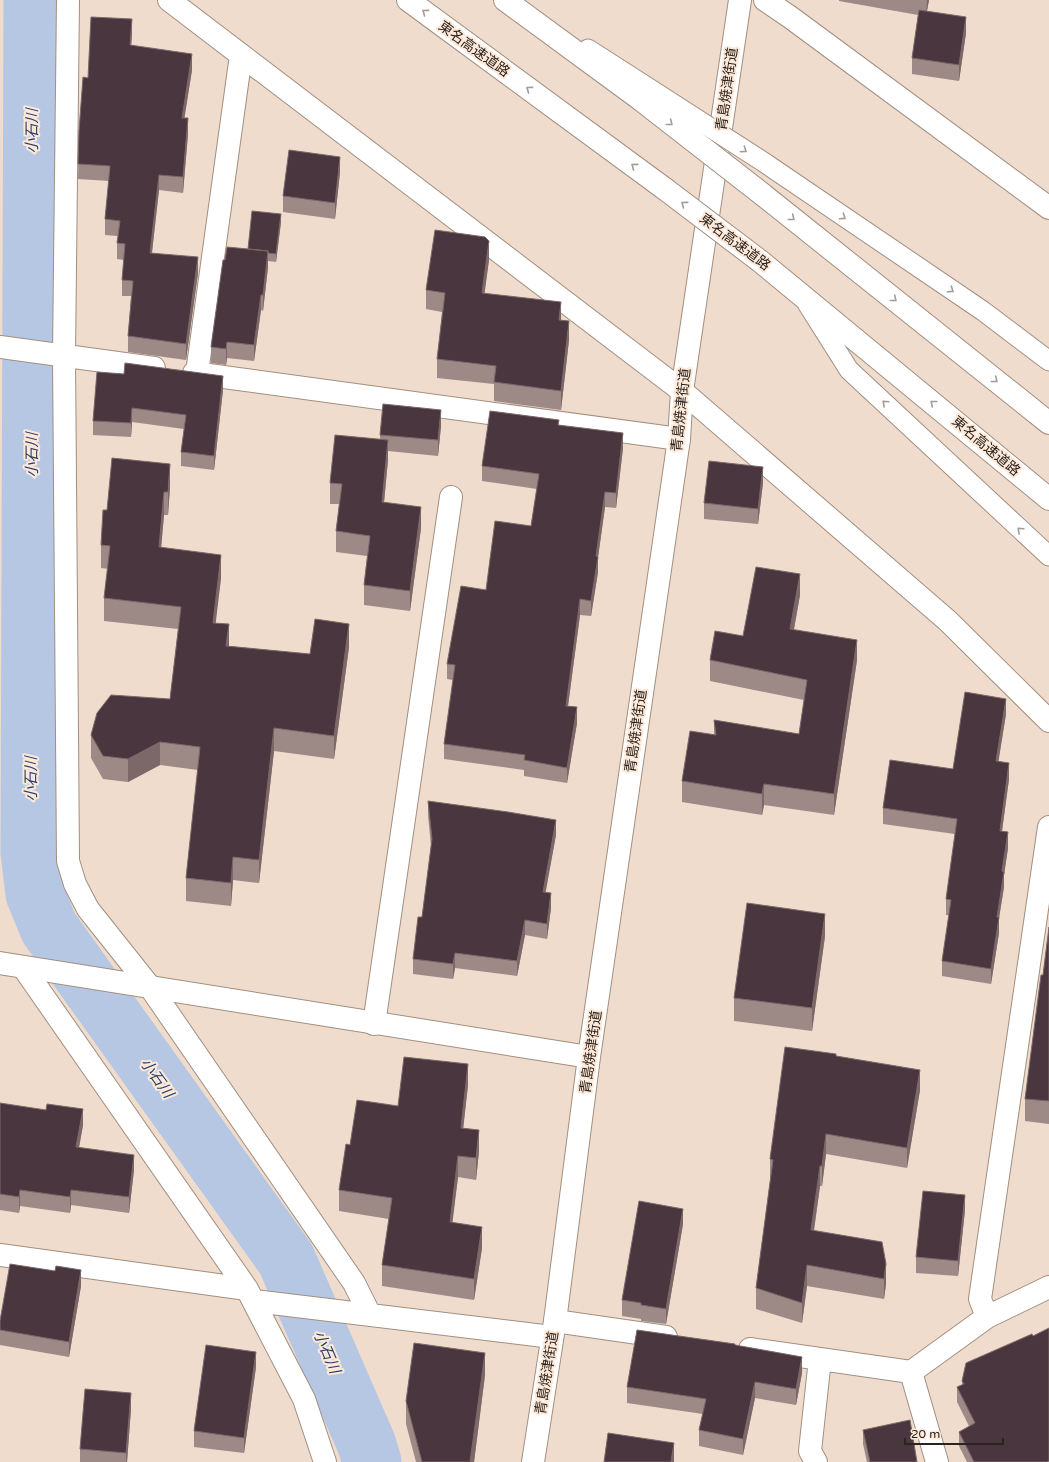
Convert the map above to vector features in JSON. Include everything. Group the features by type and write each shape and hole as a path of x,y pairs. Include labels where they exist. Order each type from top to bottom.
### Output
{"main road":[{"path":"68,0 64,355 68,861 75,884 88,909 150,987 354,1283 361,1314"},
{"path":"169,0 682,392 948,621 1047,715"},
{"name":"東名高速道路","path":"408,0 760,261 1049,500"},
{"path":"505,0 640,91 768,199 1049,423"},
{"name":"青島焼津街道","path":"533,1462 553,1329 589,1057 679,439 682,392 740,0"},
{"path":"765,0 1049,208"},
{"path":"197,374 241,55"},
{"path":"0,347 679,439"},
{"path":"374,1024 451,497"},
{"path":"987,1317 980,1299 1049,827"},
{"path":"0,963 374,1024 589,1057"},
{"path":"23,967 258,1298 304,1399 324,1462"},
{"path":"0,1255 361,1314 687,1340"},
{"path":"734,1347 911,1372 987,1317 1049,1287"},
{"path":"816,1462 810,1451 820,1359"},
{"path":"911,1372 938,1462"}],"lane":[{"path":"511,0 640,91 765,163 983,311 1049,361"},
{"path":"801,294 849,370 1049,556"}],"building":[{"path":"919,10 966,17 959,65 912,58"},
{"path":"91,17 132,19 130,45 192,54 182,118 188,118 183,177 159,175 150,253 198,257 186,344 128,336 133,281 122,280 125,244 117,243 120,221 105,219 110,166 78,164 83,77 88,78"},
{"path":"289,150 340,157 335,203 283,196"},
{"path":"252,211 281,214 276,254 268,253 268,251 248,249"},
{"path":"435,230 485,237 489,241 482,293 561,302 559,320 569,321 561,391 494,382 496,366 437,359 445,293 426,290"},
{"path":"227,247 268,251 263,295 261,295 254,345 227,342 226,349 211,347 223,260 225,260"},
{"path":"125,363 223,376 214,456 181,452 186,415 132,408 131,423 93,421 97,372 124,374"},
{"path":"383,404 441,410 438,440 380,435"},
{"path":"490,411 559,420 558,425 623,433 616,493 605,492 596,556 598,557 591,601 580,599 566,706 577,707 567,768 524,760 525,755 444,744 455,665 447,664 461,586 486,590 495,521 531,526 539,474 482,466"},
{"path":"335,435 388,440 382,502 421,507 410,591 364,585 370,536 336,531 342,484 330,483"},
{"path":"112,458 170,464 168,492 164,492 159,547 221,555 213,623 229,624 226,646 310,654 315,619 349,624 334,736 274,728 259,860 233,857 231,883 186,878 200,747 160,742 128,759 103,756 91,735 97,713 111,695 170,699 181,607 104,598 110,546 101,545 103,510 107,510"},
{"path":"709,461 763,467 758,509 704,503"},
{"path":"756,567 800,574 790,629 857,640 834,794 764,784 762,794 682,781 690,731 716,735 714,720 799,734 807,680 710,660 715,631 743,636"},
{"path":"965,692 1006,699 996,761 1009,763 1000,831 1008,832 997,917 999,917 991,969 942,961 951,900 946,899 957,819 883,808 890,760 953,769"},
{"path":"428,801 556,820 543,892 551,893 547,924 525,920 517,961 455,953 453,964 413,959 418,917 422,917 432,839"},
{"path":"747,903 825,914 812,1008 734,998"},
{"path":"1049,927 1049,1101 1025,1099 1041,975 1043,975"},
{"path":"785,1047 836,1054 836,1056 920,1070 907,1148 826,1134 822,1166 820,1166 811,1230 882,1242 886,1264 884,1279 807,1265 802,1303 756,1288 773,1160 770,1159"},
{"path":"404,1057 468,1064 461,1128 479,1130 476,1158 458,1156 450,1222 482,1227 474,1279 382,1265 392,1198 339,1190 346,1144 350,1145 357,1100 398,1106"},
{"path":"0,1103 46,1110 47,1104 83,1109 76,1147 134,1155 129,1197 71,1190 70,1197 20,1190 19,1197 0,1194"},
{"path":"923,1191 965,1195 958,1261 916,1257"},
{"path":"639,1201 683,1209 666,1309 622,1300"},
{"path":"10,1264 55,1271 56,1266 81,1270 69,1342 0,1330 0,1321"},
{"path":"1049,1328 1049,1461 974,1462 959,1432 975,1423 957,1387 964,1384 962,1381 966,1363"},
{"path":"637,1330 735,1344 802,1357 796,1389 755,1382 743,1439 699,1430 706,1399 627,1387"},
{"path":"414,1343 485,1353 470,1462 422,1462 406,1401"},
{"path":"206,1345 256,1352 244,1438 194,1431"},
{"path":"85,1389 131,1393 126,1453 80,1449"},
{"path":"910,1420 917,1462 870,1462 863,1430"},
{"path":"608,1433 674,1443 671,1462 604,1462"}],"waterway":[{"name":"小石川","path":"33,0 30,852 35,894 49,928 286,1259 367,1445 372,1462"}]}
